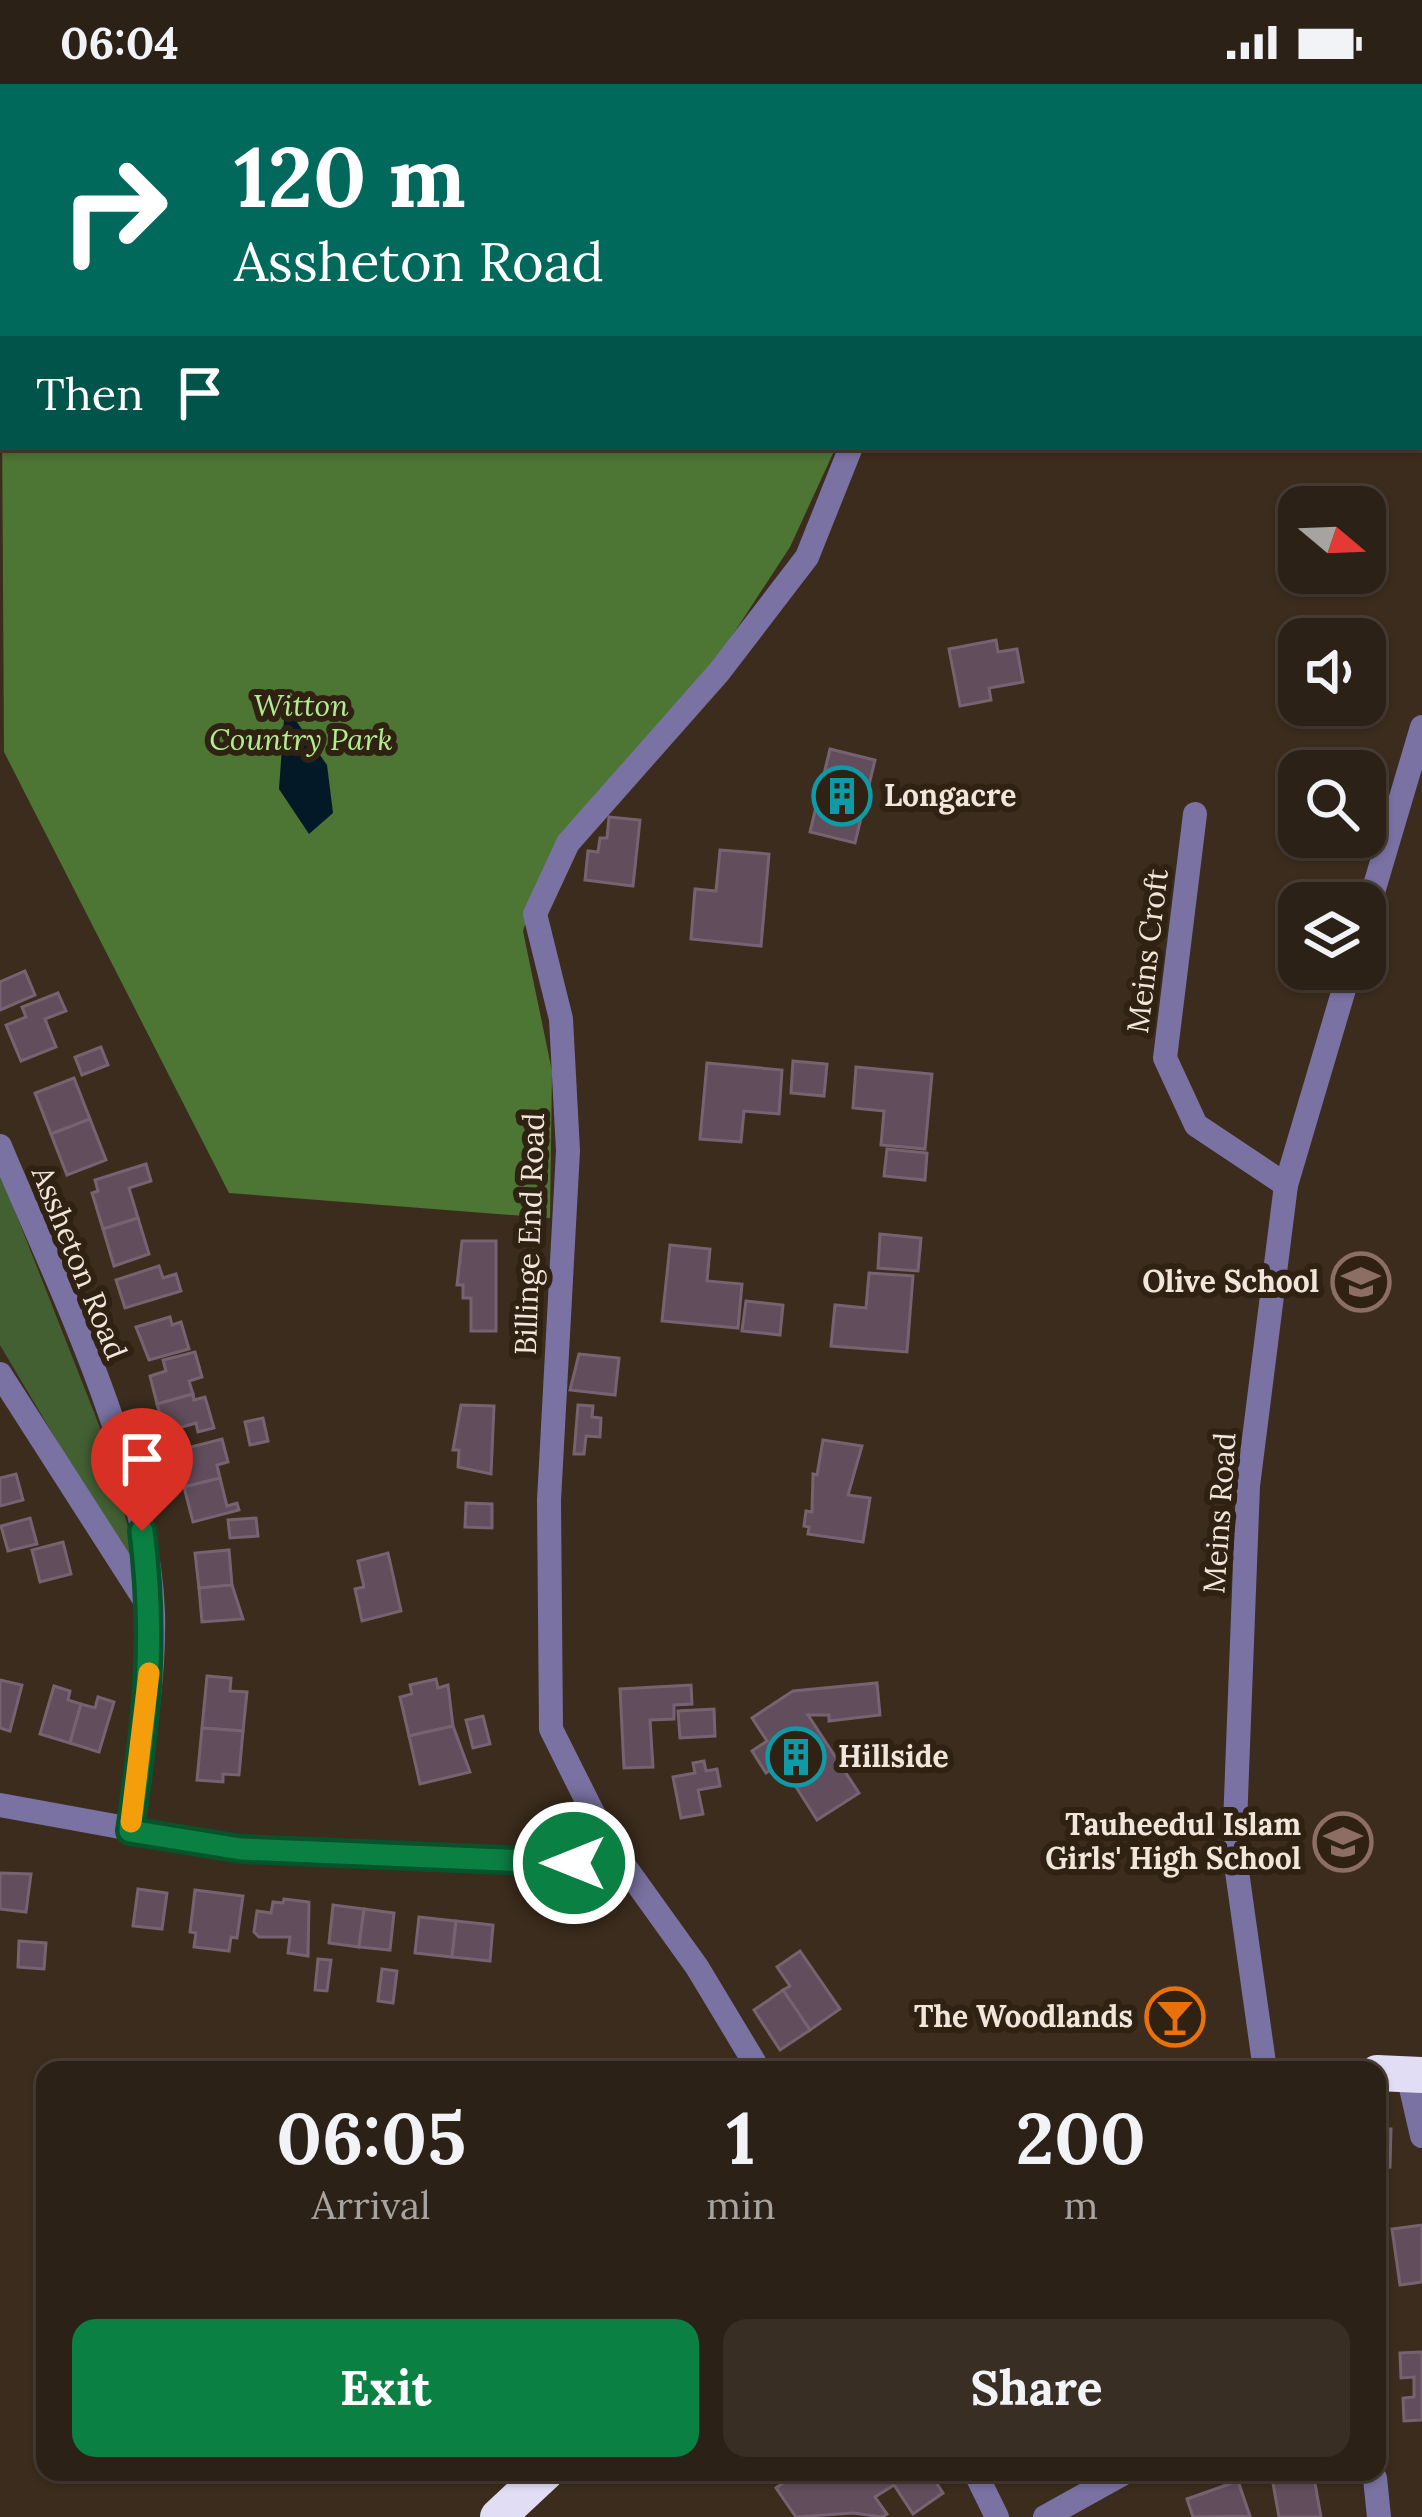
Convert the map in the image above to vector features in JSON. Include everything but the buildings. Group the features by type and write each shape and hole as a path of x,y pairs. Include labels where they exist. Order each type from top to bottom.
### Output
{"highway":[{"path":"498,2517 536,2481"}],"street":[{"name":"Billinge End Road","path":"754,2061 697,1967 608,1843 551,1730 549,1500 568,1151 561,1019 535,914 568,843 719,672 807,557 849,450"},
{"path":"1376,882 1422,727"},
{"name":"Meins Croft","path":"1195,814 1165,1058 1196,1125 1286,1185"},
{"name":"Meins Road","path":"1264,2061 1234,1850 1248,1486 1286,1185 1344,990"},
{"name":"Assheton Road","path":"0,1146 121,1452 142,1531 153,1612 146,1725 130,1831"},
{"path":"0,1374 153,1612"},
{"path":"0,1804 241,1849 574,1863 608,1843"},
{"path":"1402,2074 1422,2136"},
{"path":"979,2481 997,2517"},
{"path":"1045,2517 1110,2481"},
{"path":"1376,2481 1379,2517"}],"green space":[{"name":"Witton Country Park","path":"2,450 835,450 790,547 715,662 540,879 523,931 552,1071 550,1218 229,1193 4,752"},
{"path":"0,1173 108,1448 136,1559 130,1564 0,1345"}],"water":[{"path":"285,705 327,765 333,813 309,834 279,789"}],"slow traffic":[{"path":"131,1822 149,1673"}],"place":[{"name":"Longacre","path":"842,796"},
{"name":"Olive School","path":"1361,1282"},
{"name":"Hillside","path":"796,1757"},
{"name":"Tauheedul Islam Girls' High School","path":"1343,1842"},
{"name":"The Woodlands","path":"1175,2017"}],"route":[{"path":"142,1531 153,1612 146,1725 130,1831 241,1849 574,1863"}]}
